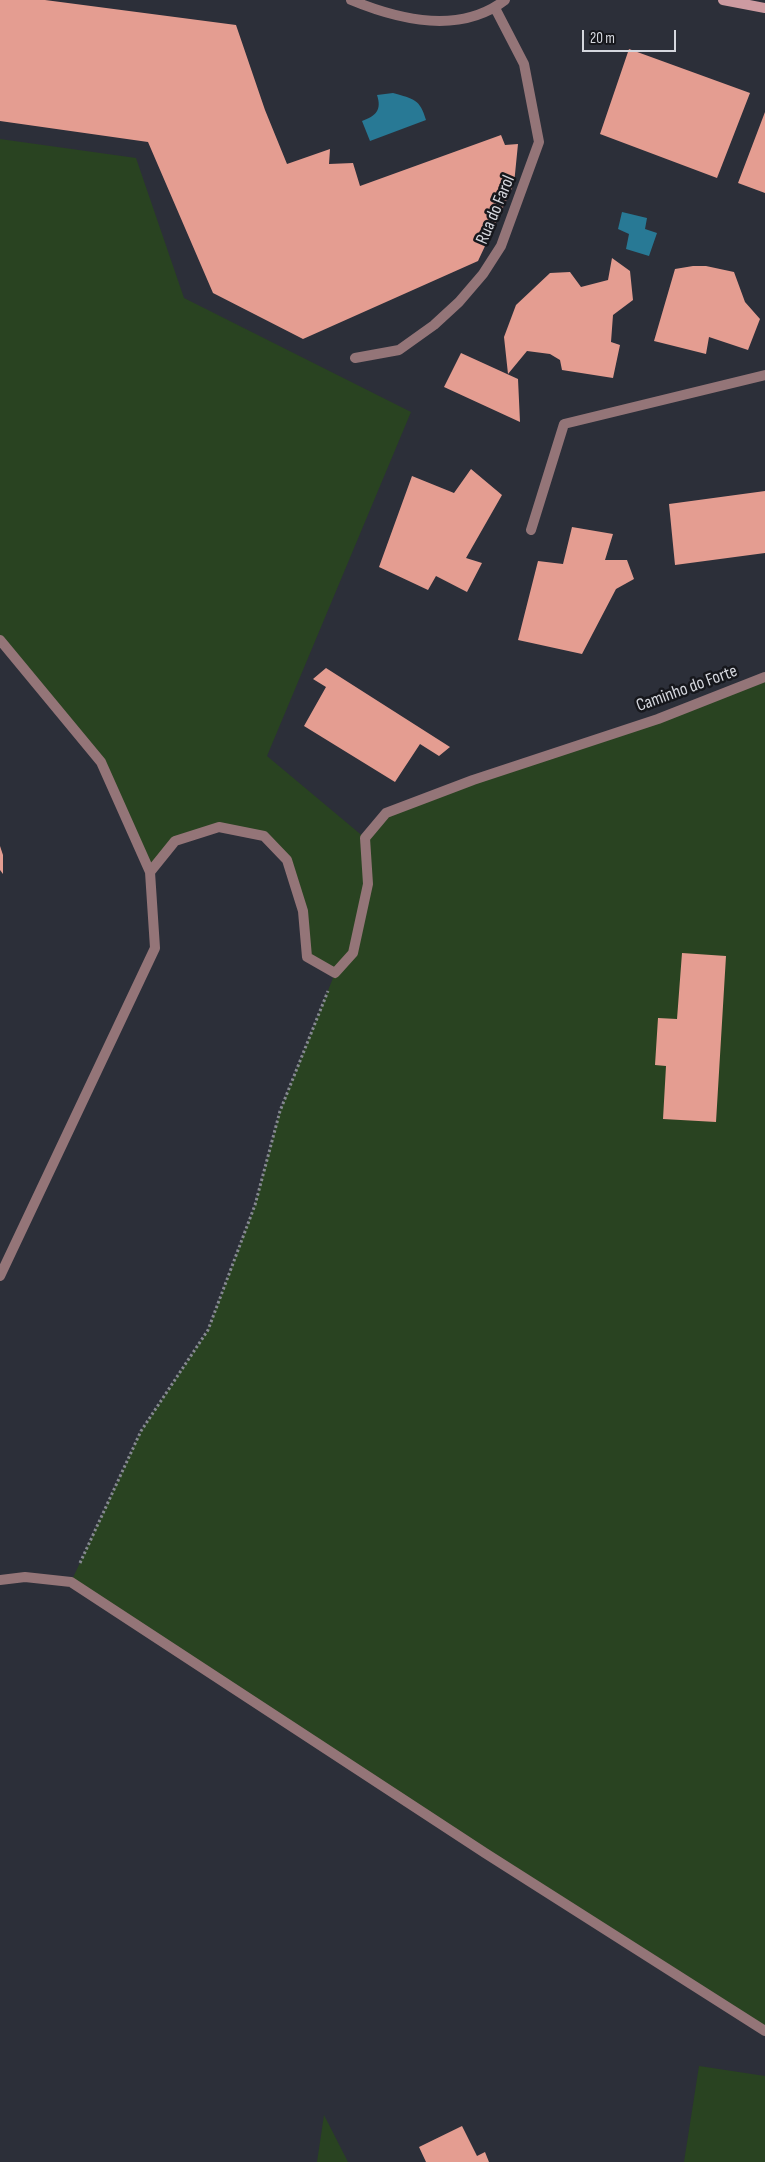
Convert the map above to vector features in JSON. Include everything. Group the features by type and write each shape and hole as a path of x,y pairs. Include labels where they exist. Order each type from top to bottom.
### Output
{"main road":[{"path":"722,0 765,8"}],"street":[{"path":"351,0 391,16 418,21 458,20 495,8 505,0"},
{"name":"Rua do Farol","path":"355,358 398,350 434,325 459,302 483,274 501,246 540,142 524,64 495,8"},
{"path":"531,530 564,424 765,375"},
{"path":"0,640 101,762 150,872 155,948 0,1276"},
{"name":"Caminho do Forte","path":"335,973 354,953 368,884 365,838 386,812 473,780 619,731 765,677"},
{"path":"150,872 175,841 219,827 264,836 287,860 303,911 307,957 335,973"},
{"path":"0,1580 25,1577 72,1582 485,1853 765,2031"}],"path":[{"path":"72,1582 142,1431 208,1330 255,1205 280,1111 335,973"}],"green space":[{"path":"0,139 136,158 184,298 411,412 267,756 365,838 390,811 765,676 765,2031 71,1582 141,1431 208,1330 255,1205 280,1111 335,973 307,957 303,911 287,860 264,836 219,827 175,841 150,872 101,762 0,640"},
{"path":"699,2066 765,2076 765,2162 684,2162"},
{"path":"324,2115 348,2162 317,2162"}],"water":[{"path":"393,93 415,101 424,113 426,120 370,141 362,121 377,112 379,105 377,95"},
{"path":"622,212 647,218 645,229 657,233 649,256 626,249 629,234 618,229"}],"building":[{"path":"0,0 45,0 236,25 265,110 287,164 330,149 329,164 353,163 360,186 501,135 505,145 518,144 514,184 478,261 303,339 213,293 148,142 0,121"},
{"path":"629,49 750,93 717,178 600,134"},
{"path":"765,112 765,193 738,183"},
{"path":"612,258 630,271 633,300 613,315 611,342 620,345 613,378 562,370 560,360 550,354 527,351 508,374 504,337 516,305 550,273 570,272 581,287 608,280"},
{"path":"706,266 734,272 745,302 760,319 748,350 709,337 706,354 654,341 675,269"},
{"path":"461,353 518,379 520,422 444,387"},
{"path":"471,469 502,495 466,558 482,563 467,592 436,576 428,590 379,567 412,476 454,493"},
{"path":"765,491 765,553 675,565 669,504"},
{"path":"572,527 613,534 605,560 627,560 634,579 616,589 582,654 518,640 538,561 563,564"},
{"path":"326,668 450,747 439,756 420,744 395,782 304,726 326,687 313,679"},
{"path":"0,846 3,855 3,874 0,870"},
{"path":"682,953 726,956 716,1122 663,1119 666,1066 655,1065 658,1018 677,1019"},
{"path":"462,2126 477,2156 485,2152 489,2162 426,2162 419,2147"}]}
